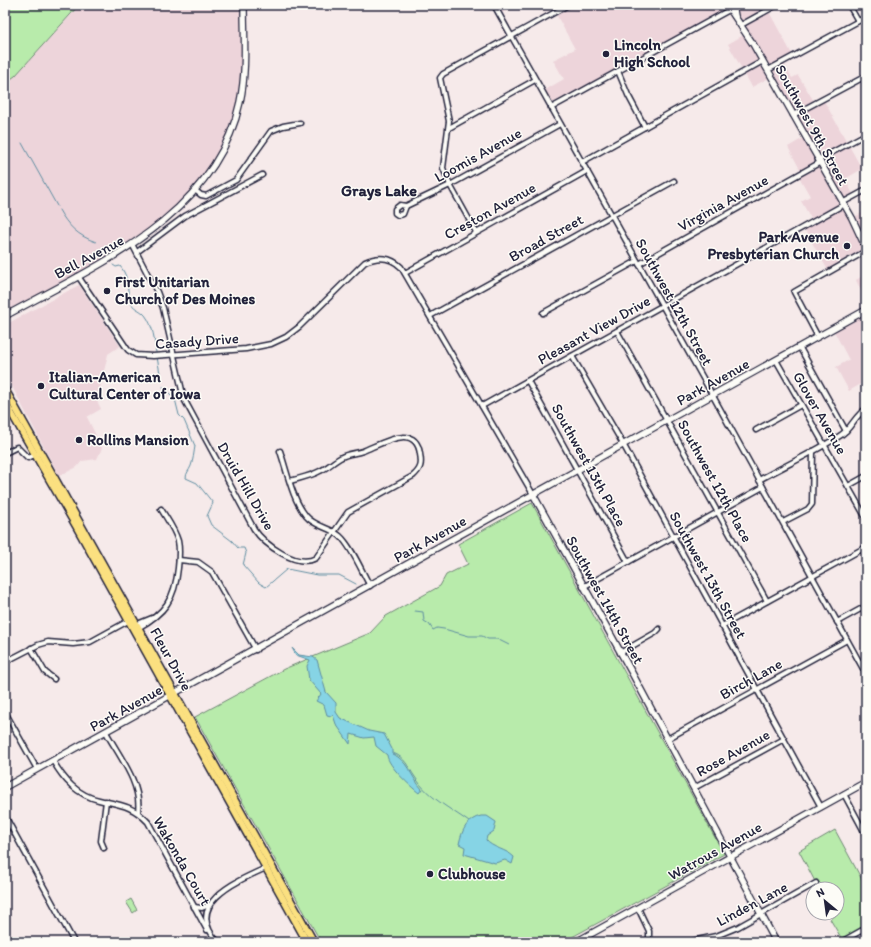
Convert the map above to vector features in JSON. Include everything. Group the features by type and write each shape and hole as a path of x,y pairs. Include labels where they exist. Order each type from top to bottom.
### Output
{"main road":[{"name":"Fleur Drive","path":"5,389 38,453 173,695 307,942"},
{"name":"Fleur Drive","path":"5,402 38,453"},
{"name":"Fleur Drive","path":"173,695 314,942"}],"street":[{"path":"132,244 178,210 196,191 213,168 228,139 240,102 245,62 244,5"},
{"name":"Southwest 12th Street","path":"494,5 713,396 847,640 864,666 866,674"},
{"path":"476,232 446,177 443,164 449,128 447,108 439,80 443,74 568,5"},
{"path":"741,25 777,5"},
{"path":"849,5 858,21"},
{"path":"551,108 730,7"},
{"name":"Southwest 9th Street","path":"730,7 763,61 818,162 860,234 866,249"},
{"path":"768,70 866,17"},
{"path":"582,162 763,61"},
{"path":"618,71 628,96 645,126"},
{"path":"793,116 866,76"},
{"path":"449,128 535,80"},
{"path":"196,191 201,195 206,196 236,180 271,131 283,126 300,123"},
{"name":"Loomis Avenue","path":"406,206 450,185 560,124"},
{"name":"Virginia Avenue","path":"543,312 638,262 866,134"},
{"name":"Creston Avenue","path":"405,273 587,171"},
{"name":"Bell Avenue","path":"5,316 78,276 132,244 137,252 185,216 262,175"},
{"name":"Broad Street","path":"430,316 674,182"},
{"name":"Pleasant View Drive","path":"482,406 866,190"},
{"path":"860,234 866,230"},
{"path":"818,337 794,293 795,291 866,249"},
{"name":"Druid Hill Drive","path":"137,252 157,292 163,308 175,354 177,374 184,398 258,534 267,544 279,552 309,561 319,556 348,512 414,476 422,464 418,444 411,438 404,437 390,440 361,452 347,454 320,472 290,481"},
{"name":"Casady Drive","path":"78,276 128,350 136,355 155,356 246,349 271,344 292,332 365,262 380,258 397,263 405,273"},
{"name":"Southwest 14th Street","path":"405,273 534,496 694,788 776,942"},
{"name":"Park Avenue","path":"5,787 534,496 866,310"},
{"name":"Southwest 12th Place","path":"617,331 767,602"},
{"path":"800,348 846,431"},
{"name":"Southwest 13th Street","path":"572,356 821,807"},
{"name":"Glover Avenue","path":"776,360 823,445 866,518"},
{"name":"Southwest 13th Place","path":"528,381 628,562"},
{"path":"756,430 801,405"},
{"path":"759,480 846,431 859,413 866,409"},
{"path":"5,454 17,447 25,457 28,458 38,453"},
{"path":"783,522 808,509 812,504 813,450"},
{"path":"280,451 298,504 306,516 317,525 334,532 345,542 370,586"},
{"path":"848,486 866,476"},
{"path":"583,587 763,487"},
{"path":"5,662 31,648 48,642 73,644 90,642 152,618 165,608 173,595 179,560 178,540 161,508"},
{"path":"722,626 866,547"},
{"path":"179,560 198,562 212,572 256,650"},
{"path":"837,622 866,606"},
{"path":"620,653 656,633 659,629"},
{"name":"Birch Lane","path":"667,739 847,640"},
{"path":"31,648 45,672 54,679"},
{"path":"5,712 37,769"},
{"path":"106,732 136,788 138,797 138,812"},
{"name":"Rose Avenue","path":"694,788 784,739"},
{"name":"Wakonda Court","path":"53,761 63,777 73,787 91,798 123,804 138,812 148,822 207,930 218,942"},
{"name":"Watrous Avenue","path":"576,942 866,782"},
{"path":"844,794 866,835"},
{"path":"104,848 101,841 106,802"},
{"path":"5,816 74,942"},
{"path":"194,907 202,908 209,904 221,892 266,867 274,870"},
{"name":"Linden Lane","path":"650,941 684,941 704,939 727,932 805,889"},
{"path":"207,930 206,917 209,904"},
{"path":"638,908 647,924 650,941"},
{"path":"841,942 866,928"}],"shaded area":[{"path":"80,5 244,5 244,82 228,139 196,191 132,244 65,283 5,311 5,83 15,76"},
{"path":"497,5 516,5 502,13"},
{"name":"Lincoln High School","path":"551,5 727,5 729,9 601,80 552,103 545,90 564,79 553,60 575,49"},
{"path":"732,5 761,5 764,12 768,10 793,56 783,62 792,78 798,75 815,103 823,99 862,169 845,179 854,196 842,203 852,218 866,211 866,251 829,272 803,227 813,222 801,201 810,196 798,175 802,173 788,147 805,137 771,77 752,87 728,44 747,33"},
{"path":"866,274 866,300 856,280"},
{"path":"79,285 120,346 108,354 97,401 101,409 87,417 102,448 97,459 82,461 77,467 59,476 5,373 5,325"},
{"path":"866,310 866,381 849,391 836,367 849,360 833,329"}],"green space":[{"path":"5,5 79,5 15,76 5,83"},
{"path":"532,503 724,854 563,942 321,942 195,717 284,669 370,633 386,616 440,586 446,575 468,564 458,544"},
{"path":"835,830 866,887 866,928 843,941 831,921 845,921 845,881 815,881 799,851"},
{"path":"131,899 137,910 133,913 126,902"}],"water":[{"path":"292,648 299,655 313,657 317,660 326,692 336,703 336,712 340,718 369,731 384,734 392,749 392,754 397,756 405,764 422,789 419,793 395,770 388,760 387,755 376,746 374,737 364,738 351,734 350,744 336,724 333,715 327,715 324,705 316,701 321,694 309,680 307,666 310,660 296,655"},
{"path":"487,816 496,822 494,831 487,836 486,840 492,845 511,854 514,857 512,864 505,860 495,863 464,854 465,847 459,844 462,834 469,822 476,817"}],"waterway":[{"path":"22,143 57,206"},
{"path":"59,210 74,230 84,237 96,242"},
{"path":"113,265 116,267 120,266 123,270 127,279 131,304 141,311 150,323 156,353"},
{"path":"157,357 161,379"},
{"path":"163,387 167,388 168,392 175,399 179,415 184,420 195,446 192,464 186,478 197,483 213,503 207,516 211,525 232,541 238,548 244,548 246,553 243,565 259,583 266,587 287,569 317,575 339,575 356,584"},
{"path":"415,611 423,612 424,621 429,624 433,630 437,628 469,636 482,636 488,639 497,639 509,645"},
{"path":"393,753 401,757 426,791 469,822"}],"place":[{"name":"Lincoln High School","path":"606,54"},
{"name":"Park Avenue Presbyterian Church","path":"847,246"},
{"name":"First Unitarian Church of Des Moines","path":"107,291"},
{"name":"Italian-American Cultural Center of Iowa","path":"41,386"},
{"name":"Rollins Mansion","path":"79,440"},
{"name":"Clubhouse","path":"430,874"}],"district":[{"name":"Grays Lake","path":"379,190"}]}
